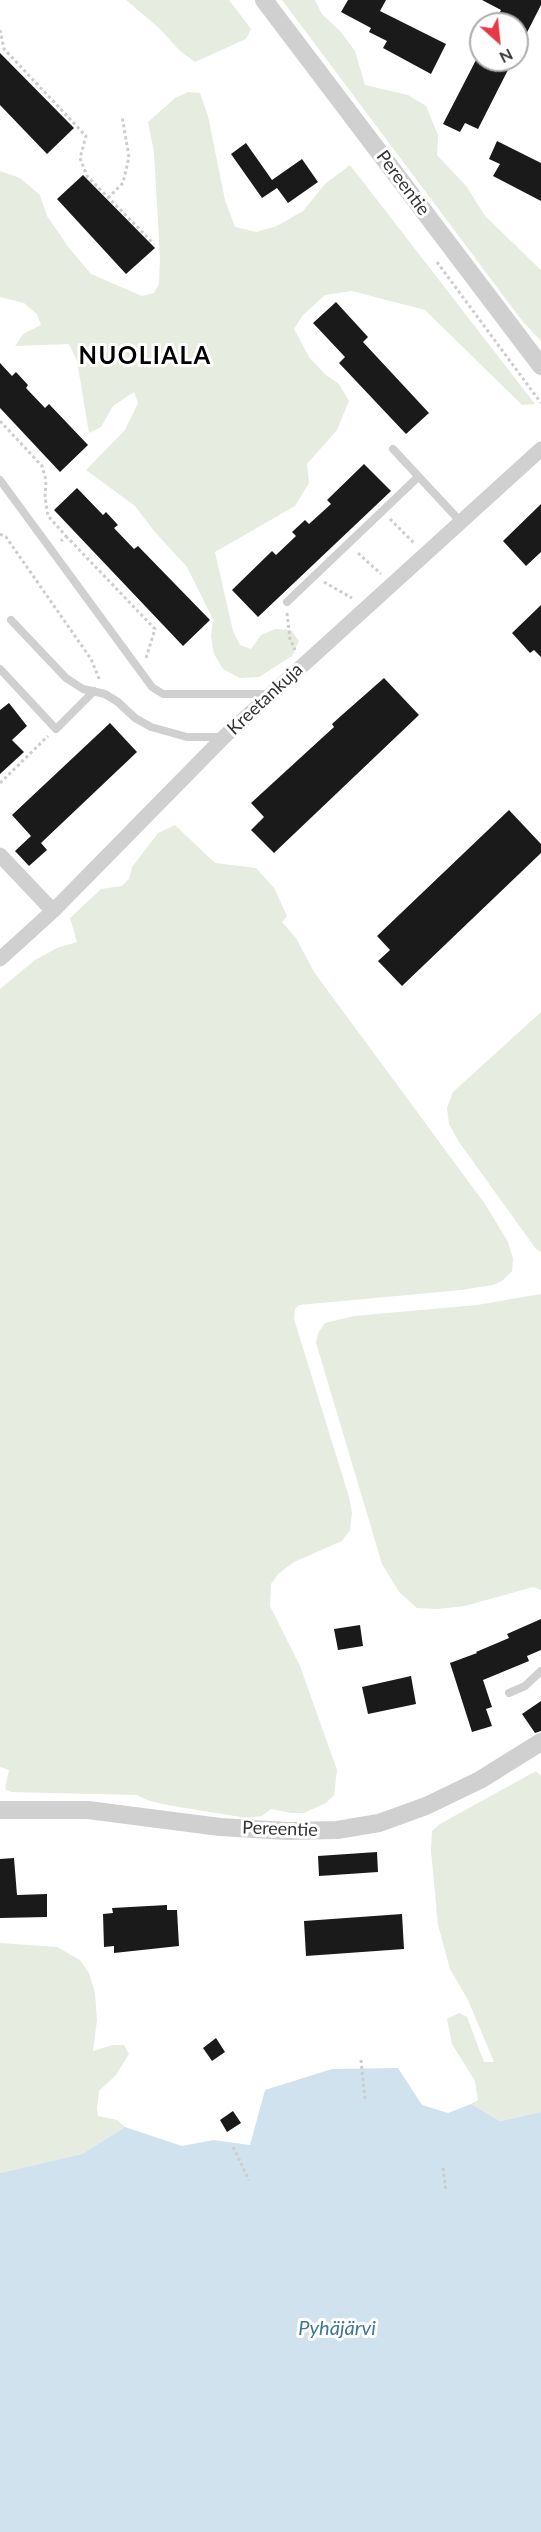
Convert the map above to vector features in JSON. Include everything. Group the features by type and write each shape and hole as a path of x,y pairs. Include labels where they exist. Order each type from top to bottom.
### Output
{"street":[{"name":"Pereentie","path":"264,0 541,366"},
{"name":"Kreetankuja","path":"0,959 53,911 224,737 541,449"},
{"path":"0,855 53,911"},
{"name":"Pereentie","path":"0,1810 88,1810 220,1827 288,1831 337,1830 379,1823 426,1806 490,1775 541,1742"}],"lane":[{"path":"393,449 460,522"},
{"path":"287,602 418,477"},
{"path":"0,480 152,687 163,694 270,694"},
{"path":"11,620 66,678 83,689 105,694 118,702 135,718 167,733 187,737 224,737"},
{"path":"0,669 56,729 94,691"},
{"path":"509,1693 525,1686 541,1671"}],"path":[{"path":"0,30 4,49 86,136 80,158 87,176 154,244"},
{"path":"108,198 123,183 129,157 122,116"},
{"path":"0,421 42,466 46,480 45,497 48,516 155,629 141,674"},
{"path":"382,511 425,554"},
{"path":"0,534 6,537 91,658 105,694"},
{"path":"51,551 66,536"},
{"path":"348,543 392,584"},
{"path":"313,576 367,606"},
{"path":"288,630 290,639"},
{"path":"0,783 56,729"},
{"path":"361,2060 366,2099"},
{"path":"233,2147 249,2180"},
{"path":"443,2168 446,2191"}],"shaded area":[{"path":"126,0 229,0 251,29 246,39 195,62 180,51 159,28"},
{"path":"282,0 315,0 322,14 341,32 355,51 365,85 408,95 426,106 438,135 437,155 467,187 485,216 541,270 541,341 523,322"},
{"path":"188,92 200,93 208,116 225,200 235,227 256,232 277,226 303,211 325,184 350,165 535,404 522,405 425,310 352,291 325,295 303,315 294,329 309,357 326,375 339,384 349,401 337,430 307,464 309,483 295,506 215,552 233,631 240,645 251,649 261,635 275,629 291,630 299,641 292,656 259,677 240,678 223,669 214,654 211,637 213,619 187,567 135,506 86,470 125,430 138,403 134,392 113,406 101,427 89,433 77,361 69,344 15,346 23,334 41,325 37,314 24,303 0,297 0,171 20,178 40,195 47,216 69,248 91,274 142,296 154,293 159,284 160,258 154,152 148,122 175,98"},
{"path":"175,825 215,863 256,868 274,888 287,916 282,922 296,938 314,972 485,1204 508,1242 513,1259 512,1271 502,1281 493,1285 299,1305 295,1309 294,1319 352,1513 350,1530 342,1541 294,1562 278,1574 271,1584 270,1606 300,1666 337,1770 334,1795 326,1803 304,1813 271,1809 262,1816 247,1818 167,1805 137,1795 11,1792 5,1789 9,1770 0,1767 0,989 35,960 57,948 77,942 70,918 101,889 122,886 129,879 132,867 158,833"},
{"path":"541,1012 541,1252 536,1249 459,1142 449,1124 447,1108 453,1092"},
{"path":"541,1294 541,1590 533,1587 465,1606 437,1609 417,1608 399,1592 382,1564 316,1343 318,1333 325,1323 354,1316 477,1305"},
{"path":"536,1771 541,1776 541,2112 500,2121 471,2104 478,2100 475,2081 452,2044 447,2019 459,2013 467,2017 484,2062 494,2062 468,2000 450,1969 438,1925 431,1851 432,1831 440,1824"},
{"path":"0,1943 57,1947 80,1960 89,1973 95,1993 97,2020 93,2051 113,2045 124,2045 129,2054 116,2075 99,2091 97,2108 98,2116 117,2120 125,2127 82,2154 0,2173"}],"water":[{"name":"Pyhäjärvi","path":"398,2068 422,2105 448,2113 471,2104 500,2121 541,2112 541,2532 0,2532 0,2173 82,2154 125,2127 182,2146 213,2140 250,2145 265,2090 332,2069"}],"building":[{"path":"348,0 386,0 380,11 446,44 431,74 383,48 387,41 369,32 371,28 341,12"},
{"path":"482,0 541,0 541,5 529,28 529,12 500,12 501,10"},
{"path":"0,53 74,128 47,154 0,105"},
{"path":"470,72 507,72 478,129 465,123 460,132 443,124"},
{"path":"497,141 541,163 541,201 493,176 500,164 489,159"},
{"path":"246,143 272,180 302,159 318,182 288,203 277,188 262,198 231,154"},
{"path":"83,175 155,248 126,274 57,199"},
{"path":"336,302 368,337 363,342 429,413 406,434 339,363 345,357 313,323"},
{"path":"0,363 12,376 16,372 28,385 26,388 45,408 49,404 88,445 60,472 0,408"},
{"path":"364,464 391,491 258,617 232,590 272,551 276,555 296,536 292,532 305,520 309,524 331,504 327,500"},
{"path":"77,488 103,515 106,512 118,525 114,528 134,549 138,546 210,620 183,646 54,510"},
{"path":"541,504 541,552 526,566 503,541"},
{"path":"541,605 541,657 534,650 530,653 512,633"},
{"path":"384,678 419,715 274,853 251,830 264,817 251,803 334,727 332,724"},
{"path":"9,703 27,726 12,740 24,752 0,774 0,710"},
{"path":"110,723 137,752 41,843 47,850 29,866 15,851 31,836 12,815"},
{"path":"509,810 541,844 541,853 402,986 378,961 390,950 377,936"},
{"path":"541,1619 541,1650 527,1656 529,1661 483,1680 492,1707 486,1709 492,1726 472,1732 450,1663 509,1638 507,1634"},
{"path":"360,1625 363,1646 338,1650 334,1629"},
{"path":"411,1676 416,1704 368,1714 362,1687"},
{"path":"541,1701 541,1731 535,1733 522,1714"},
{"path":"377,1852 378,1872 319,1876 318,1856"},
{"path":"14,1858 17,1895 47,1894 47,1917 0,1918 0,1859"},
{"path":"167,1905 167,1910 177,1910 179,1946 114,1953 114,1946 104,1947 103,1914 113,1913 112,1908"},
{"path":"402,1914 404,1949 306,1956 304,1921"},
{"path":"216,2038 225,2052 212,2061 203,2048"},
{"path":"233,2111 241,2123 227,2132 220,2120"}],"district":[{"name":"NUOLIALA","path":"145,356"}]}
